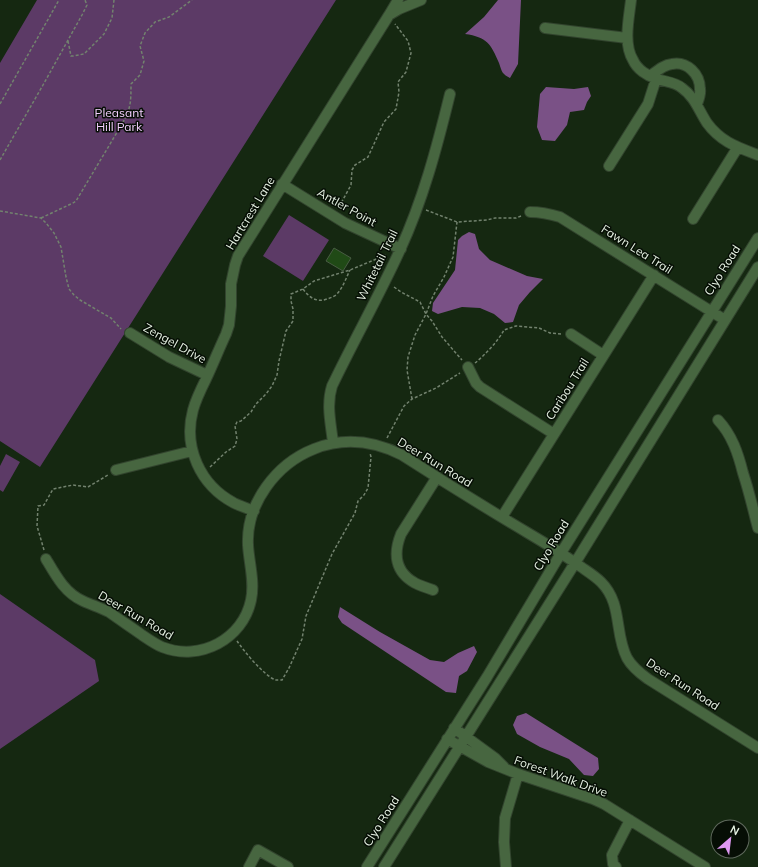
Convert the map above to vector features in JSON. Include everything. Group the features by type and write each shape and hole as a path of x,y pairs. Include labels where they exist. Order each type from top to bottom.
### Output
{"street":[{"name":"Hartcrest Lane","path":"254,511 222,496 202,473 192,451 191,421 193,410 229,325 231,284 238,256 398,0"},
{"name":"Hartcrest Lane","path":"389,15 399,8 421,0"},
{"path":"631,0 628,38 629,52 635,65 653,77 677,85 692,96 706,122 723,140 758,155"},
{"path":"545,28 628,38"},
{"path":"609,166 648,104 653,77 661,68 666,65 679,64 686,65 692,69 700,82 701,90 696,104"},
{"name":"Whitetail Trail","path":"333,443 328,409 329,394 385,281 418,205 438,146 450,94"},
{"path":"693,218 738,147"},
{"name":"Antler Point","path":"282,184 345,222 400,249"},
{"name":"Fawn Lea Trail","path":"530,212 541,212 560,217 726,320"},
{"name":"Clyo Road","path":"367,867 491,670 561,553 758,238"},
{"path":"384,867 575,563 758,267"},
{"name":"Caribou Trail","path":"502,517 654,275"},
{"name":"Zengel Drive","path":"130,333 169,357 207,375"},
{"path":"571,334 603,355"},
{"path":"468,367 476,383 480,387 554,434"},
{"path":"718,420 728,433 738,453 758,528"},
{"name":"Deer Run Road","path":"46,560 59,581 74,595 82,601 109,612 160,647 179,652 201,651 211,648 221,643 232,634 240,625 249,608 253,587 248,544 249,529 260,496 268,484 280,470 297,457 319,447 333,443 351,442 382,446 402,455 561,553 592,574 601,582 610,594 616,609 623,648 632,665 648,679 758,748"},
{"path":"116,470 192,451"},
{"path":"433,590 416,583 402,572 398,566 396,552 397,542 401,534 436,477"},
{"path":"454,728 495,758 507,770"},
{"name":"Forest Walk Drive","path":"447,739 488,762 507,770 604,804 705,867"},
{"path":"506,867 504,842 505,818 518,774"},
{"path":"616,867 613,864 612,854 630,820"},
{"path":"249,867 258,850 288,867"}],"path":[{"path":"0,104 59,0"},
{"path":"0,160 87,5 84,0"},
{"path":"68,41 71,56 84,54 104,34 112,18 114,0"},
{"path":"0,211 41,218 73,203 76,200 129,112 131,84 140,75 144,61 140,46 145,33 155,22 169,17 192,0"},
{"path":"335,216 351,185 352,170 355,164 368,156 384,122 396,109 399,92 398,82 406,72 411,53 408,41 397,29 389,15"},
{"path":"418,205 428,212 457,222 495,218 516,218 530,212"},
{"path":"41,218 54,233 61,247 69,289 74,295 111,318 120,329 130,333"},
{"path":"412,399 407,370 408,357 415,335 453,257 457,222"},
{"path":"210,467 235,446 237,439 235,426 237,422 241,421 251,412 272,386 277,375 286,331 293,321 291,294 303,289 314,281 350,270 386,255"},
{"path":"303,289 315,300 324,300 335,296 350,270"},
{"path":"385,281 401,292 420,302 426,314 442,337 468,367"},
{"path":"382,446 404,406 412,399 436,388 481,358 500,337 504,330 516,326 539,328 550,333 571,334"},
{"path":"232,634 243,650 265,673 276,680 282,680 290,668 302,639 306,616 332,554 355,513 358,501 368,488 371,457 367,443"},
{"path":"46,560 37,526 38,506 44,504 53,489 73,486 88,487 116,470"}],"green space":[{"name":"Pleasant Hill Park","path":"37,0 336,0 40,467 0,441 0,63"},
{"path":"289,215 329,240 303,281 263,256"},
{"path":"6,454 20,462 3,492 0,490 0,466"},
{"path":"0,594 95,660 99,681 0,749"}],"shaded area":[{"path":"498,0 521,0 518,64 510,78 503,72 491,46 487,42 478,37 465,34 484,17"},
{"path":"546,87 574,89 588,87 591,96 584,110 570,112 567,125 555,141 542,140 537,127 540,94"},
{"path":"469,232 475,234 479,249 490,260 527,276 543,279 519,305 513,322 505,323 494,314 480,308 462,307 438,314 432,311 433,303 455,270 458,240"},
{"path":"340,607 380,632 430,660 444,662 458,653 474,646 477,652 467,671 459,676 456,693 446,692 342,623 338,617"},
{"path":"526,713 598,758 599,769 593,776 584,775 569,759 540,747 517,734 513,725 517,716"}],"building":[{"path":"334,248 351,258 343,271 326,261"}]}
